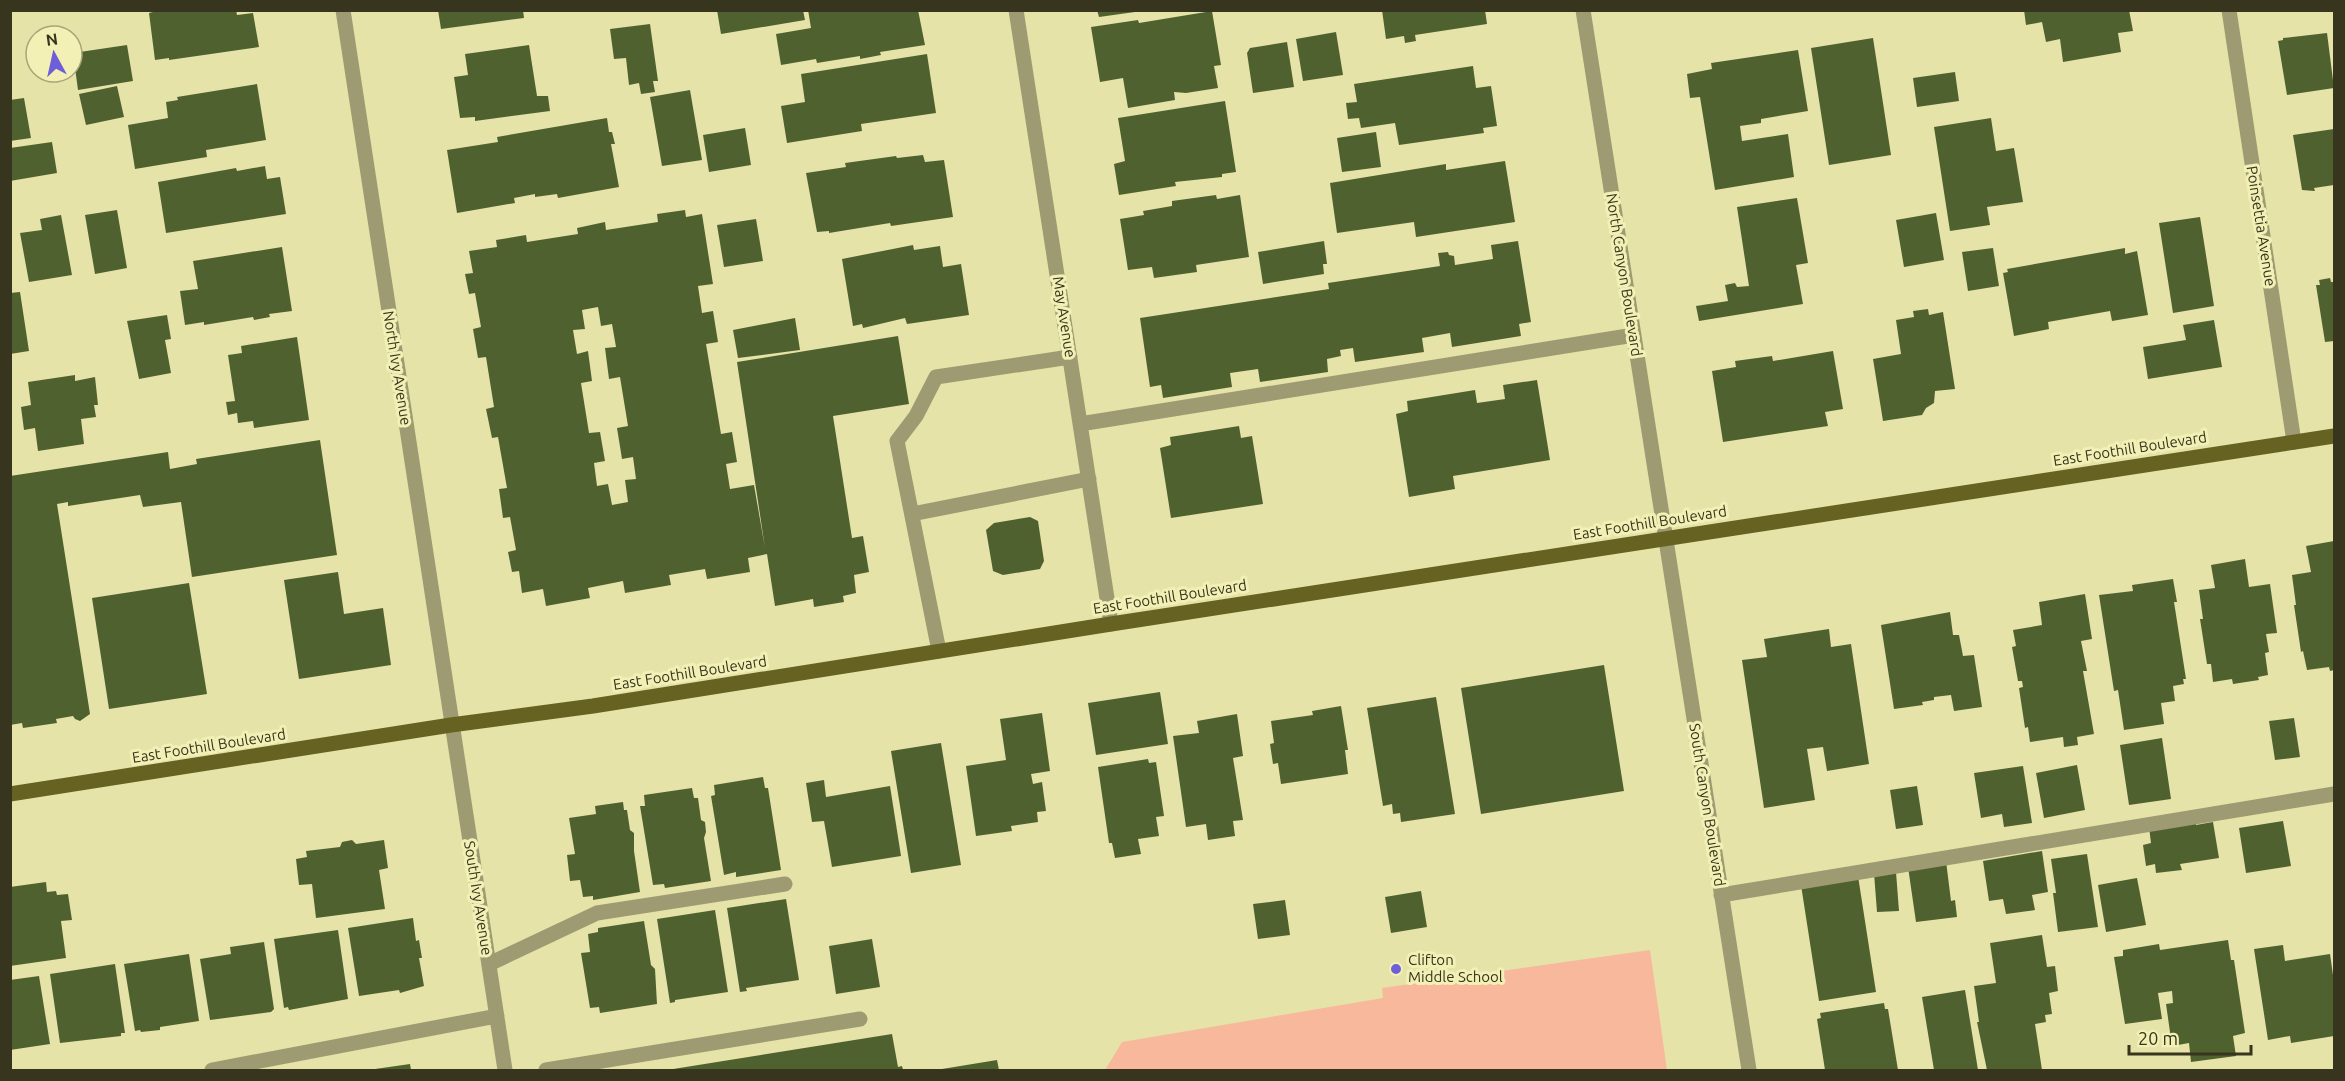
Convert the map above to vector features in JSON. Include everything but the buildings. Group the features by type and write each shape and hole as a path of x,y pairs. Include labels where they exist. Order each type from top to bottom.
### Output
{"main road":[{"name":"East Foothill Boulevard","path":"10,794 2334,436"}],"street":[{"name":"North Ivy Avenue","path":"343,10 451,725"},
{"name":"May Avenue","path":"1016,10 1111,624"},
{"name":"North Canyon Boulevard","path":"1583,10 1666,539"},
{"name":"Poinsettia Avenue","path":"2229,10 2294,442"},
{"path":"1080,424 1634,335"},
{"path":"939,651 897,441 916,416 936,378 1070,357"},
{"path":"912,514 1089,479"},
{"name":"South Canyon Boulevard","path":"1666,539 1749,1071"},
{"name":"South Ivy Avenue","path":"451,725 505,1071"},
{"path":"1721,895 2334,794"},
{"path":"489,964 597,913 785,884"},
{"path":"212,1071 497,1016"},
{"path":"546,1071 584,1067 860,1019"}],"shaded area":[{"path":"1650,950 1667,1070 1105,1070 1122,1042 1383,998 1382,988"}],"place":[{"name":"Clifton Middle School","path":"1396,969"}]}
